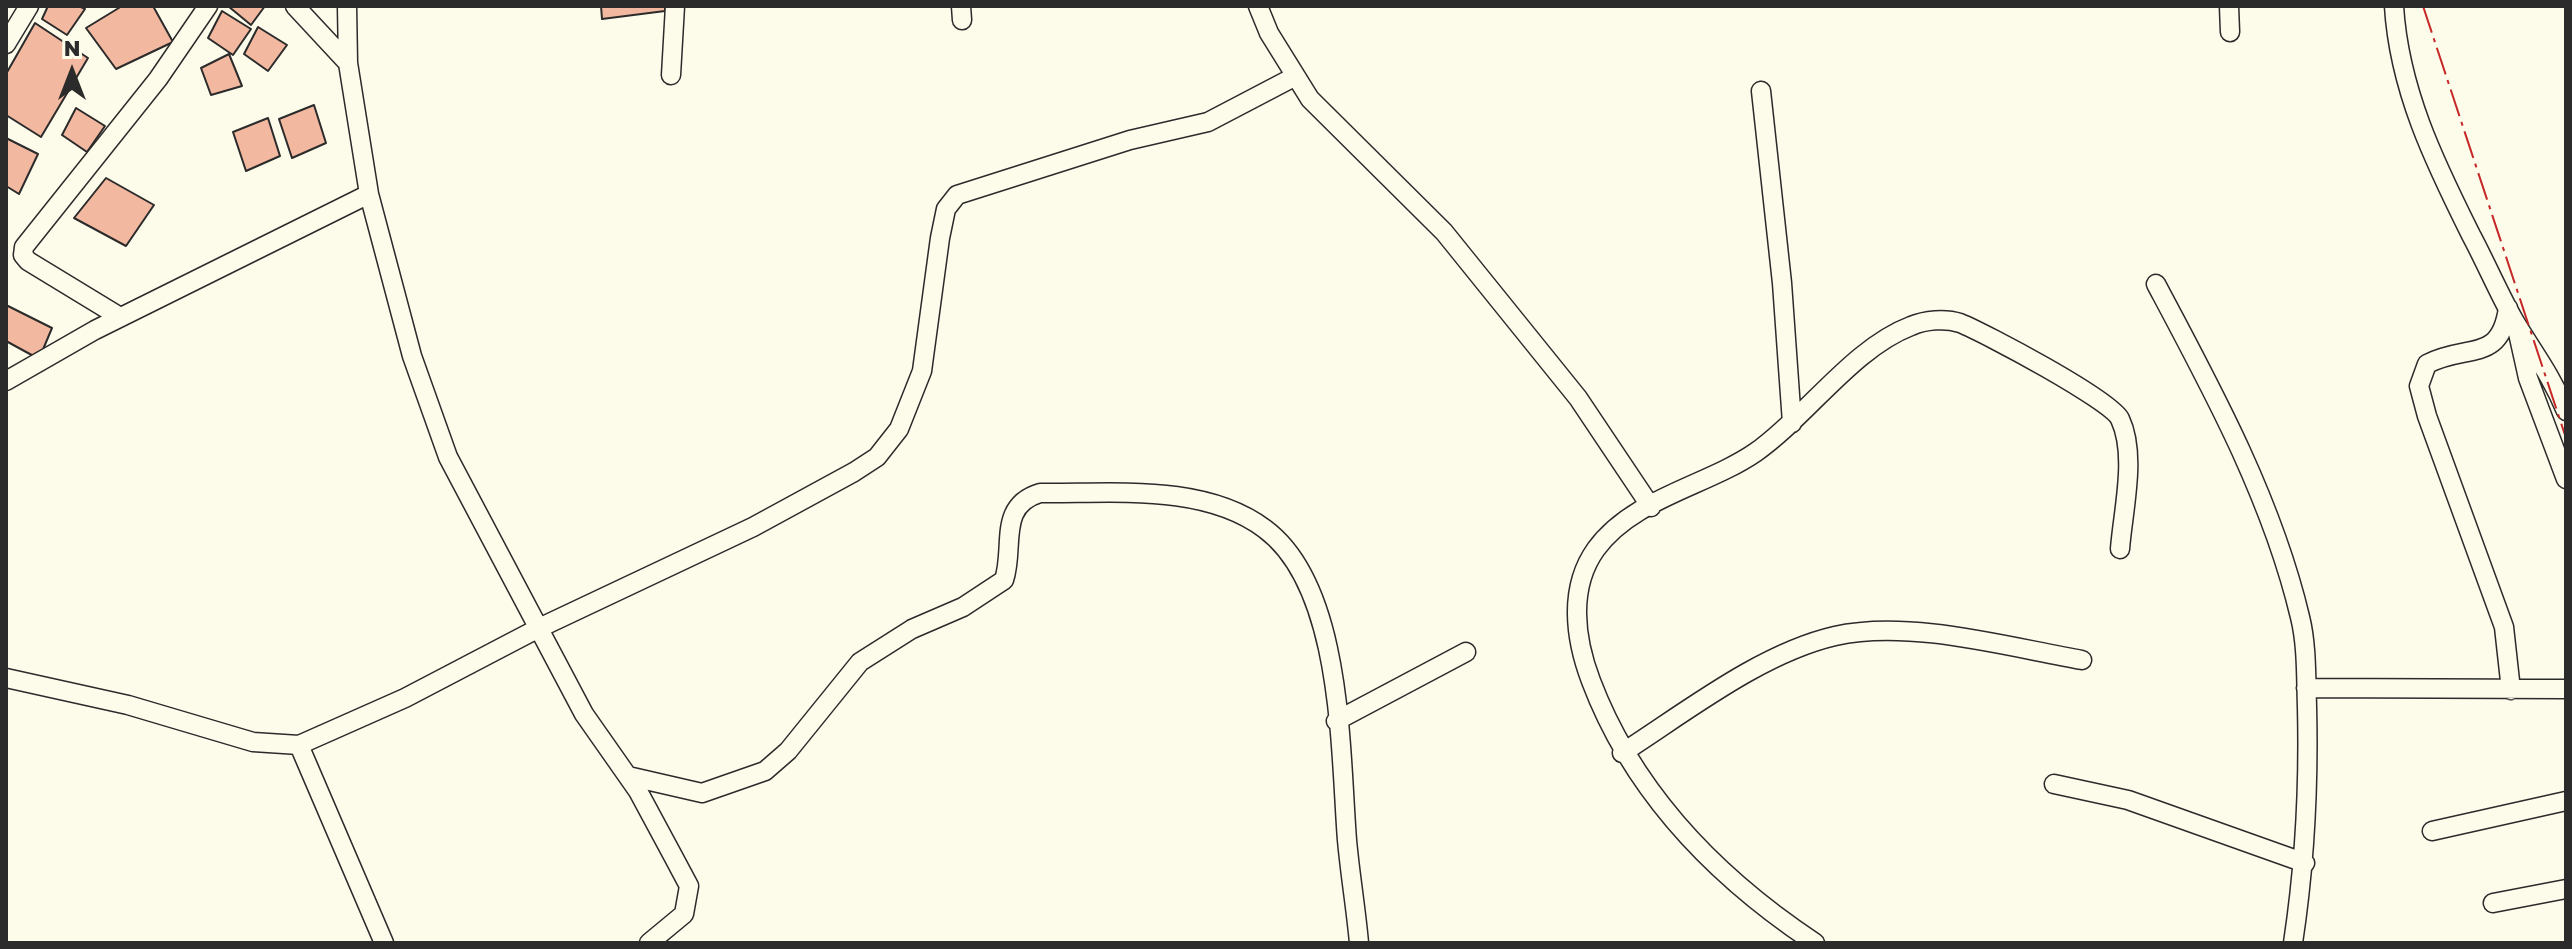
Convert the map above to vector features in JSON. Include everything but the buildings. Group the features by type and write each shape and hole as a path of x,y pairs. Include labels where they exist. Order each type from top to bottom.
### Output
{"street":[{"path":"6,44 29,6"},
{"path":"120,317 28,261 23,255 24,247 158,79 208,6"},
{"path":"295,6 348,63"},
{"path":"347,6 348,63 369,194 412,356 448,457 584,714 628,776 689,886 684,914 649,943"},
{"path":"671,75 675,6"},
{"path":"1258,6 1294,77 1343,135 1444,232 1578,398 1651,507"},
{"path":"2229,6 2230,32"},
{"path":"2394,6 2396,43 2411,101 2433,159 2512,315 2549,371 2566,411"},
{"path":"6,678 128,705 253,742 299,745 405,698 537,629 753,527 877,457 899,429 922,371 940,238 946,209 957,195 1130,140 1208,122 1294,77"},
{"path":"1761,91 1782,283 1792,423"},
{"path":"6,381 120,317 369,194"},
{"path":"2156,284 2221,406 2285,566 2301,619 2306,688 2305,863 2293,943"},
{"path":"2512,315 2528,378 2566,479"},
{"path":"2511,690 2504,627 2453,494 2419,386 2427,364 2489,346 2501,337 2512,315"},
{"path":"1815,943 1780,920 1721,869 1662,807 1622,753 1579,650 1579,595 1585,570 1597,548 1614,531 1651,507 1751,455 1792,423 1879,342 1930,321 1958,322 2091,392 2118,414 2125,432 2126,468 2120,549"},
{"path":"628,776 702,793 765,771 788,751 860,662 912,629 963,607 1004,580 1010,518 1021,502 1040,493 1134,494 1189,499 1225,509 1264,528 1286,548 1306,579 1318,611 1336,721 1359,943"},
{"path":"1622,753 1779,657 1835,636 1909,632 2082,660"},
{"path":"1336,721 1466,652"},
{"path":"2306,688 2566,689"},
{"path":"299,745 384,943"},
{"path":"2054,784 2128,800 2305,863"},
{"path":"2432,831 2566,801"},
{"path":"2493,903 2566,889"}],"power":[{"path":"2423,6 2566,438"}]}
